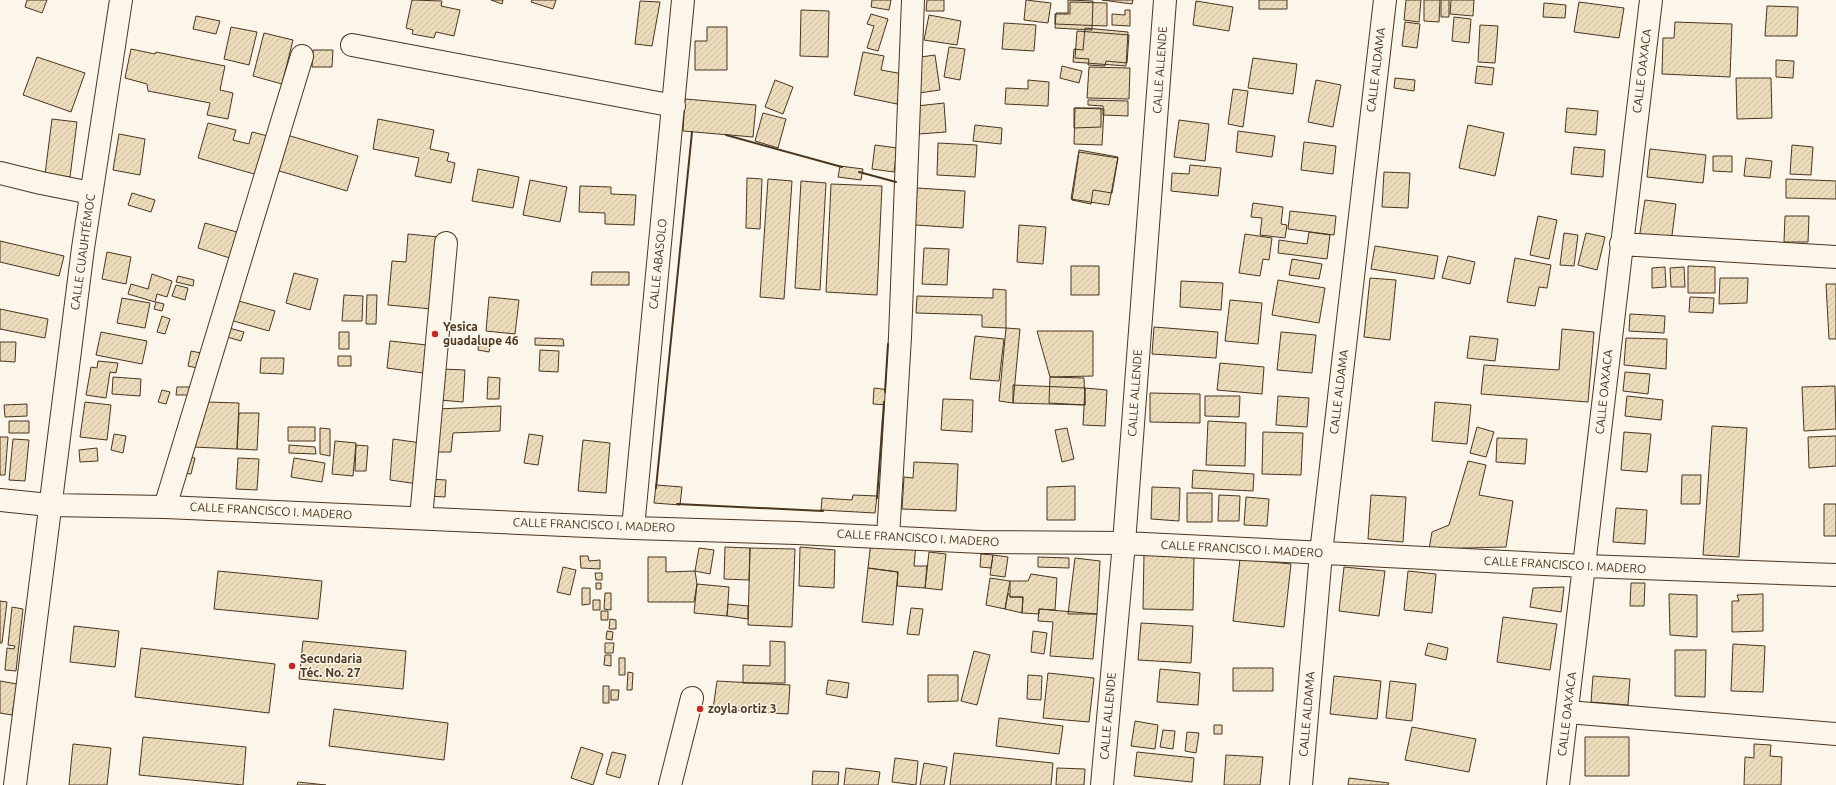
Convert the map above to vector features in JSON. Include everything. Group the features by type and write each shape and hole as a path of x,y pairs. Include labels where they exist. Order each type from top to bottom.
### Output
{"street":[{"name":"CALLE CUAUHTÉMOC","path":"15,785 49,505 91,193 121,0"},
{"name":"CALLE ABASOLO","path":"633,528 683,0"},
{"path":"888,537 900,337 913,0"},
{"name":"CALLE ALLENDE","path":"1102,785 1124,544 1165,0"},
{"name":"CALLE ALDAMA","path":"1301,785 1321,553 1384,0"},
{"name":"CALLE OAXACA","path":"1558,785 1651,0"},
{"path":"352,46 674,106"},
{"path":"165,506 302,56"},
{"path":"0,173 41,184 91,193"},
{"path":"421,518 446,243"},
{"path":"1621,244 1836,258"},
{"name":"CALLE FRANCISCO I. MADERO","path":"0,500 49,505 165,506 633,528 888,537 981,542 1124,544 1585,566 1836,575"},
{"path":"670,785 692,698"},
{"path":"1567,712 1836,734"}],"building":[{"path":"27,0 47,0 42,13 25,7"},
{"path":"412,0 442,1 441,6 460,10 454,36 436,32 434,38 412,34 413,30 406,28"},
{"path":"491,0 503,0 502,4"},
{"path":"532,0 556,0 553,9 531,2"},
{"path":"872,0 891,0 889,10 871,7"},
{"path":"927,0 944,0 944,11 926,11"},
{"path":"1026,0 1051,3 1048,23 1024,20"},
{"path":"1068,0 1093,1 1092,30 1055,28 1056,13 1068,13"},
{"path":"1102,0 1133,0 1132,4"},
{"path":"1259,0 1287,0 1287,9 1259,9"},
{"path":"1406,0 1421,0 1419,22 1404,20"},
{"path":"1424,0 1440,0 1439,22 1424,21"},
{"path":"1441,0 1449,0 1449,17 1441,17"},
{"path":"1451,0 1474,0 1473,16 1450,14"},
{"path":"640,1 660,2 652,46 635,44"},
{"path":"1196,1 1233,7 1229,31 1193,25"},
{"path":"1070,2 1107,3 1107,26 1055,24 1055,14 1070,14"},
{"path":"1579,2 1624,8 1619,38 1574,32"},
{"path":"1544,3 1566,5 1565,18 1543,17"},
{"path":"1767,6 1798,7 1797,36 1765,36"},
{"path":"801,10 829,11 828,57 800,56"},
{"path":"1125,10 1130,10 1130,26 1112,25 1112,14 1125,15"},
{"path":"871,14 888,19 878,51 867,48 874,26 867,24"},
{"path":"929,15 961,21 957,45 924,40"},
{"path":"196,16 220,21 216,34 193,29"},
{"path":"1454,17 1471,19 1469,43 1452,41"},
{"path":"1405,22 1420,24 1417,48 1402,46"},
{"path":"1675,22 1732,24 1730,77 1662,74 1663,38 1674,38"},
{"path":"1004,23 1036,25 1034,51 1002,49"},
{"path":"1480,25 1498,26 1495,63 1478,62"},
{"path":"231,27 257,32 249,65 224,59"},
{"path":"707,27 727,27 727,70 695,70 695,41 707,41"},
{"path":"1085,28 1128,32 1126,66 1073,62 1074,49 1083,50"},
{"path":"1077,31 1129,35 1127,63 1106,61 1105,66 1088,65 1089,59 1075,58"},
{"path":"264,33 293,40 282,84 253,76"},
{"path":"949,47 965,49 960,80 944,77"},
{"path":"131,49 155,54 156,52 225,66 220,90 233,93 228,119 207,115 210,103 148,91 147,84 125,78"},
{"path":"313,50 333,50 332,67 312,67"},
{"path":"863,52 884,56 881,70 903,74 897,104 854,95"},
{"path":"935,55 940,90 919,93 914,58"},
{"path":"37,57 85,73 71,112 23,95"},
{"path":"1253,58 1297,64 1293,94 1248,88"},
{"path":"1776,60 1794,61 1793,78 1776,77"},
{"path":"1062,66 1082,71 1079,83 1060,78"},
{"path":"1477,66 1494,68 1492,85 1475,83"},
{"path":"1089,67 1130,68 1129,99 1087,98"},
{"path":"1395,78 1415,80 1414,91 1394,88"},
{"path":"1736,78 1771,78 1772,118 1737,119"},
{"path":"775,80 793,87 783,114 765,107"},
{"path":"1028,80 1049,82 1048,106 1005,104 1006,88 1028,89"},
{"path":"1316,80 1341,85 1333,127 1308,122"},
{"path":"1233,89 1248,91 1243,127 1228,124"},
{"path":"685,99 756,105 753,137 683,131"},
{"path":"1088,100 1128,101 1128,116 1103,115 1103,106 1088,105"},
{"path":"944,103 946,132 919,134 917,106"},
{"path":"1074,108 1101,108 1101,127 1074,128"},
{"path":"1075,108 1104,109 1102,145 1074,144"},
{"path":"1567,108 1598,111 1596,135 1565,132"},
{"path":"763,113 786,119 778,148 755,141"},
{"path":"52,119 77,122 70,177 45,174"},
{"path":"378,119 434,130 430,149 449,153 447,161 455,163 451,183 415,176 419,158 373,149"},
{"path":"1179,120 1209,124 1205,161 1174,157"},
{"path":"208,123 236,130 233,140 249,144 252,132 272,137 261,176 198,158"},
{"path":"975,125 1002,128 1001,144 973,141"},
{"path":"1468,125 1504,133 1495,176 1459,168"},
{"path":"1238,131 1275,136 1272,157 1236,152"},
{"path":"119,134 145,139 140,175 113,170"},
{"path":"287,135 358,156 347,191 276,170"},
{"path":"1304,142 1336,146 1333,174 1301,170"},
{"path":"938,143 977,145 975,177 937,175"},
{"path":"875,145 897,148 894,172 872,169"},
{"path":"1792,145 1813,147 1811,175 1790,174"},
{"path":"1574,147 1605,150 1603,177 1571,174"},
{"path":"1650,149 1706,155 1703,183 1647,177"},
{"path":"1079,150 1118,157 1109,205 1071,199"},
{"path":"1079,152 1118,158 1112,193 1093,190 1091,204 1072,200"},
{"path":"1713,156 1732,156 1732,172 1713,171"},
{"path":"1746,158 1772,161 1770,178 1744,176"},
{"path":"1190,165 1221,168 1218,196 1171,191 1172,173 1189,174"},
{"path":"840,166 863,169 861,180 838,177"},
{"path":"478,169 519,177 513,208 472,201"},
{"path":"1384,172 1410,173 1408,208 1382,207"},
{"path":"747,178 762,179 760,229 746,228"},
{"path":"768,179 792,181 784,299 760,297"},
{"path":"1786,179 1836,181 1836,199 1786,198"},
{"path":"530,180 567,187 560,222 523,215"},
{"path":"801,181 826,183 820,290 795,288"},
{"path":"831,184 882,186 877,295 826,292"},
{"path":"580,186 611,187 611,194 636,195 634,225 605,224 605,213 579,212"},
{"path":"917,188 965,191 963,228 915,225"},
{"path":"132,193 155,200 151,212 128,205"},
{"path":"1645,200 1676,204 1671,243 1639,239"},
{"path":"1253,203 1283,207 1281,224 1287,225 1285,238 1260,235 1262,218 1251,217"},
{"path":"1290,211 1336,216 1334,235 1288,229"},
{"path":"1538,216 1557,220 1549,259 1530,255"},
{"path":"1785,216 1809,216 1808,242 1784,242"},
{"path":"205,223 244,234 236,260 198,248"},
{"path":"1019,225 1046,227 1043,264 1017,262"},
{"path":"1309,232 1330,235 1327,259 1278,253 1279,240 1307,244"},
{"path":"1564,233 1578,235 1574,266 1560,265"},
{"path":"1586,233 1605,237 1597,270 1578,265"},
{"path":"408,234 439,237 432,309 388,305 392,261 406,262"},
{"path":"1245,234 1272,238 1269,260 1263,259 1260,276 1239,273"},
{"path":"0,241 64,256 59,276 0,262"},
{"path":"1375,246 1438,256 1434,279 1371,269"},
{"path":"924,248 949,249 947,285 922,284"},
{"path":"107,252 131,257 126,284 102,279"},
{"path":"1448,256 1475,262 1470,284 1442,278"},
{"path":"1515,258 1551,265 1547,288 1539,287 1535,306 1507,302"},
{"path":"1292,259 1322,264 1319,279 1289,275"},
{"path":"1071,266 1099,266 1099,295 1071,295"},
{"path":"1688,266 1715,267 1715,293 1688,293"},
{"path":"1665,267 1666,287 1652,288 1652,268"},
{"path":"1684,267 1685,287 1671,287 1670,268"},
{"path":"592,272 629,272 629,285 591,285"},
{"path":"294,273 318,279 310,310 286,303"},
{"path":"152,274 172,281 167,297 157,294 155,302 128,294 131,284 148,289"},
{"path":"178,276 194,280 193,286 176,282"},
{"path":"1370,278 1396,280 1390,340 1364,337"},
{"path":"1720,278 1748,278 1747,303 1719,304"},
{"path":"1278,280 1325,288 1319,323 1272,315"},
{"path":"1181,281 1223,283 1221,310 1180,307"},
{"path":"1826,284 1836,284 1836,339 1829,339"},
{"path":"176,285 188,288 185,300 172,296"},
{"path":"993,289 1006,290 1006,328 982,327 982,315 916,313 917,296 993,298"},
{"path":"344,295 363,296 362,321 342,321"},
{"path":"367,295 377,295 376,324 366,324"},
{"path":"489,297 519,300 515,334 486,331"},
{"path":"1690,297 1714,298 1713,313 1689,312"},
{"path":"122,298 150,303 145,328 117,323"},
{"path":"235,300 275,311 269,331 230,320"},
{"path":"1230,300 1262,303 1258,344 1225,341"},
{"path":"156,302 164,304 162,311 154,309"},
{"path":"0,309 48,319 45,338 0,329"},
{"path":"1630,314 1665,316 1664,333 1629,331"},
{"path":"162,316 170,319 165,334 157,332"},
{"path":"1154,327 1218,332 1216,358 1152,354"},
{"path":"229,328 244,332 241,341 227,337"},
{"path":"1006,328 1020,329 1013,403 999,401"},
{"path":"1562,329 1594,332 1588,402 1481,394 1484,365 1559,370"},
{"path":"1037,331 1093,331 1093,376 1050,377"},
{"path":"101,332 147,341 142,364 96,355"},
{"path":"339,332 349,332 349,349 339,349"},
{"path":"1281,332 1316,335 1312,373 1277,370"},
{"path":"975,336 1004,339 999,381 970,379"},
{"path":"1470,336 1498,339 1495,361 1467,358"},
{"path":"535,338 563,339 564,346 535,345"},
{"path":"1626,338 1667,339 1666,369 1624,365"},
{"path":"479,340 491,342 489,352 478,350"},
{"path":"390,341 427,345 423,373 387,368"},
{"path":"0,342 16,342 15,362 0,361"},
{"path":"540,350 559,351 558,372 539,371"},
{"path":"191,351 206,354 202,369 188,366"},
{"path":"338,356 351,356 351,366 338,366"},
{"path":"261,358 284,358 283,374 260,373"},
{"path":"98,361 118,363 116,373 110,372 106,398 86,395 91,367 97,368"},
{"path":"1220,363 1264,367 1262,394 1217,390"},
{"path":"442,369 465,370 463,402 440,400"},
{"path":"1625,372 1650,374 1648,394 1623,391"},
{"path":"113,377 141,379 140,396 112,394"},
{"path":"488,377 500,378 499,399 487,399"},
{"path":"1050,377 1084,378 1085,405 1049,403"},
{"path":"1013,385 1085,388 1085,405 1013,403"},
{"path":"1835,386 1836,429 1804,431 1802,387"},
{"path":"177,387 195,387 195,395 176,395"},
{"path":"874,388 890,390 889,405 873,404"},
{"path":"1085,388 1107,390 1105,426 1083,425"},
{"path":"162,390 170,392 166,404 158,402"},
{"path":"1150,393 1200,394 1200,423 1150,422"},
{"path":"1205,396 1240,396 1239,417 1205,416"},
{"path":"1278,396 1309,398 1307,427 1276,425"},
{"path":"1627,396 1663,400 1661,420 1625,416"},
{"path":"943,399 973,400 972,432 941,430"},
{"path":"85,402 111,405 107,440 80,437"},
{"path":"207,402 239,403 237,449 193,447 194,426 202,426 203,409 206,409"},
{"path":"1435,402 1471,405 1467,444 1432,441"},
{"path":"27,404 27,416 5,417 4,405"},
{"path":"501,406 500,431 453,433 451,452 434,452 438,409"},
{"path":"239,413 259,413 257,450 237,449"},
{"path":"9,421 29,421 29,433 9,433"},
{"path":"1208,421 1246,423 1245,466 1206,465"},
{"path":"1712,426 1747,428 1739,557 1703,555"},
{"path":"288,427 315,427 315,441 288,441"},
{"path":"1477,427 1494,432 1486,457 1470,453"},
{"path":"320,428 330,429 330,456 320,454"},
{"path":"1067,428 1074,459 1062,462 1055,430"},
{"path":"1263,432 1303,433 1301,475 1262,474"},
{"path":"1624,432 1651,434 1647,472 1621,470"},
{"path":"114,434 126,436 123,453 111,450"},
{"path":"529,434 543,436 538,465 524,463"},
{"path":"1836,436 1836,466 1809,468 1808,437"},
{"path":"0,437 8,437 5,475 0,475"},
{"path":"1497,438 1527,439 1525,464 1496,462"},
{"path":"13,439 29,440 25,481 9,480"},
{"path":"393,439 421,443 418,484 390,480"},
{"path":"583,440 610,443 606,493 578,491"},
{"path":"335,441 356,443 353,476 332,474"},
{"path":"289,445 315,447 316,454 289,453"},
{"path":"356,445 368,446 366,471 355,471"},
{"path":"97,448 98,461 80,462 79,450"},
{"path":"187,457 195,458 191,474 183,473"},
{"path":"238,458 259,459 257,490 236,489"},
{"path":"294,458 325,463 322,482 291,477"},
{"path":"1468,461 1486,465 1479,495 1513,501 1506,547 1429,549 1432,532 1449,525"},
{"path":"914,462 958,464 956,511 902,509 904,477 913,478"},
{"path":"1193,470 1254,474 1253,491 1192,488"},
{"path":"1682,475 1701,475 1700,504 1681,504"},
{"path":"430,479 446,480 445,497 429,496"},
{"path":"656,485 682,487 680,505 654,503"},
{"path":"1075,486 1075,520 1047,520 1047,487"},
{"path":"1152,487 1180,488 1179,521 1151,519"},
{"path":"1187,493 1212,493 1212,522 1187,522"},
{"path":"853,495 877,496 875,513 821,510 822,498 852,500"},
{"path":"1219,495 1240,496 1239,521 1218,521"},
{"path":"1371,495 1406,497 1403,542 1368,539"},
{"path":"1246,497 1269,499 1267,526 1244,525"},
{"path":"1824,504 1836,504 1836,536 1824,536"},
{"path":"1616,508 1647,510 1645,544 1613,542"},
{"path":"871,541 916,544 914,566 927,566 925,588 897,586 898,572 868,568"},
{"path":"725,547 750,548 749,580 724,579"},
{"path":"800,547 835,550 834,588 799,586"},
{"path":"699,548 714,550 710,574 695,571"},
{"path":"750,548 795,549 792,627 748,625"},
{"path":"929,552 946,554 942,590 925,588"},
{"path":"981,554 993,555 991,568 980,567"},
{"path":"1144,554 1194,555 1193,610 1143,609"},
{"path":"993,555 1008,557 1005,577 990,575"},
{"path":"580,556 588,556 589,561 600,560 600,569 581,568"},
{"path":"648,557 666,557 666,572 695,571 697,584 694,602 648,602"},
{"path":"1038,557 1069,558 1069,568 1038,567"},
{"path":"1075,558 1100,561 1097,614 1068,614"},
{"path":"1240,559 1291,564 1284,627 1233,621"},
{"path":"563,567 576,570 570,595 557,592"},
{"path":"1344,567 1385,571 1379,616 1339,611"},
{"path":"868,568 898,572 893,625 862,622"},
{"path":"218,571 322,581 318,619 214,609"},
{"path":"1408,571 1436,574 1432,613 1404,610"},
{"path":"595,573 602,573 602,580 596,580"},
{"path":"1031,574 1057,578 1055,610 1039,609 1039,614 1022,613 1023,597 1010,597 1010,581 1028,581"},
{"path":"990,578 1010,581 1005,609 986,605"},
{"path":"596,583 601,583 601,589 596,589"},
{"path":"1631,583 1645,583 1644,606 1630,606"},
{"path":"697,584 729,587 727,616 694,613"},
{"path":"1564,587 1561,612 1530,607 1533,588"},
{"path":"582,588 590,588 590,604 582,605"},
{"path":"605,593 611,593 611,610 604,609"},
{"path":"1008,593 1010,597 1023,597 1022,613 1005,609"},
{"path":"1669,594 1697,595 1697,637 1670,635"},
{"path":"1763,594 1763,631 1732,632 1732,601 1739,601 1737,595"},
{"path":"593,600 600,600 600,610 593,610"},
{"path":"0,601 7,602 2,643 0,643"},
{"path":"728,604 748,606 748,619 727,616"},
{"path":"12,607 23,609 16,671 5,670 7,648 14,649 15,646 8,645"},
{"path":"911,608 923,609 919,635 907,634"},
{"path":"1039,609 1097,614 1093,659 1050,656 1053,622 1038,621"},
{"path":"601,611 608,611 608,620 601,620"},
{"path":"1503,617 1557,624 1550,670 1497,662"},
{"path":"610,619 616,620 616,629 609,629"},
{"path":"1141,623 1193,626 1191,663 1138,660"},
{"path":"74,626 119,631 115,667 70,662"},
{"path":"607,631 613,632 612,640 606,639"},
{"path":"1033,631 1047,633 1044,654 1031,652"},
{"path":"303,641 406,651 403,689 299,679"},
{"path":"770,641 785,642 785,683 743,683 743,665 770,666"},
{"path":"605,643 614,643 613,653 605,653"},
{"path":"1428,643 1448,648 1446,660 1425,655"},
{"path":"1733,644 1765,646 1763,692 1731,691"},
{"path":"141,648 275,664 269,713 135,697"},
{"path":"1675,650 1706,650 1705,697 1675,696"},
{"path":"974,651 990,655 977,705 961,701"},
{"path":"605,655 611,655 611,666 604,665"},
{"path":"619,658 625,658 625,675 619,675"},
{"path":"1233,668 1273,668 1273,691 1233,691"},
{"path":"1160,669 1200,673 1198,705 1157,702"},
{"path":"628,672 633,673 632,690 627,690"},
{"path":"1048,673 1094,678 1089,722 1043,718"},
{"path":"928,675 958,675 958,701 928,702"},
{"path":"1028,675 1042,676 1041,700 1027,699"},
{"path":"1334,676 1381,681 1377,719 1330,714"},
{"path":"1593,676 1630,679 1628,705 1591,702"},
{"path":"828,680 849,683 847,698 826,694"},
{"path":"0,681 17,684 12,715 0,713"},
{"path":"717,681 790,685 788,714 713,709"},
{"path":"1390,681 1416,684 1412,721 1386,718"},
{"path":"603,686 609,686 609,703 603,703"},
{"path":"611,690 619,690 618,700 611,700"},
{"path":"334,709 448,723 444,760 329,746"},
{"path":"999,718 1063,726 1059,754 996,746"},
{"path":"1135,721 1158,725 1155,749 1131,746"},
{"path":"1214,725 1222,725 1222,734 1214,734"},
{"path":"1412,727 1476,739 1469,772 1405,760"},
{"path":"1163,730 1175,731 1173,749 1160,747"},
{"path":"1187,732 1199,733 1196,753 1185,751"},
{"path":"143,737 246,747 243,785 139,775"},
{"path":"1585,737 1629,737 1629,776 1585,776"},
{"path":"73,744 111,748 107,785 69,785"},
{"path":"1754,744 1771,745 1770,756 1782,757 1781,785 1744,785 1745,757 1754,758"},
{"path":"581,747 603,754 593,785 571,778"},
{"path":"612,752 626,755 620,778 606,774"},
{"path":"1137,752 1194,758 1192,782 1134,776"},
{"path":"954,753 1053,763 1051,785 950,785"},
{"path":"1226,755 1263,757 1260,785 1224,785"},
{"path":"895,758 918,761 916,785 892,782"},
{"path":"924,763 947,767 944,785 920,785"},
{"path":"846,768 880,772 878,785 844,785"},
{"path":"1057,768 1085,769 1084,785 1056,785"},
{"path":"813,771 839,772 838,785 812,785"},
{"path":"1349,778 1389,783 1388,785 1348,785"},
{"path":"298,782 326,785 297,785"}],"wall":[{"path":"656,488 692,132"},
{"path":"726,135 842,167"},
{"path":"859,172 896,182"},
{"path":"885,392 888,344"},
{"path":"877,498 884,402"},
{"path":"677,504 823,511"}],"place":[{"name":"Yesica guadalupe 46","path":"435,334"},
{"name":"Secundaria Téc. No. 27","path":"292,666"},
{"name":"zoyla ortiz 3","path":"700,709"}]}
